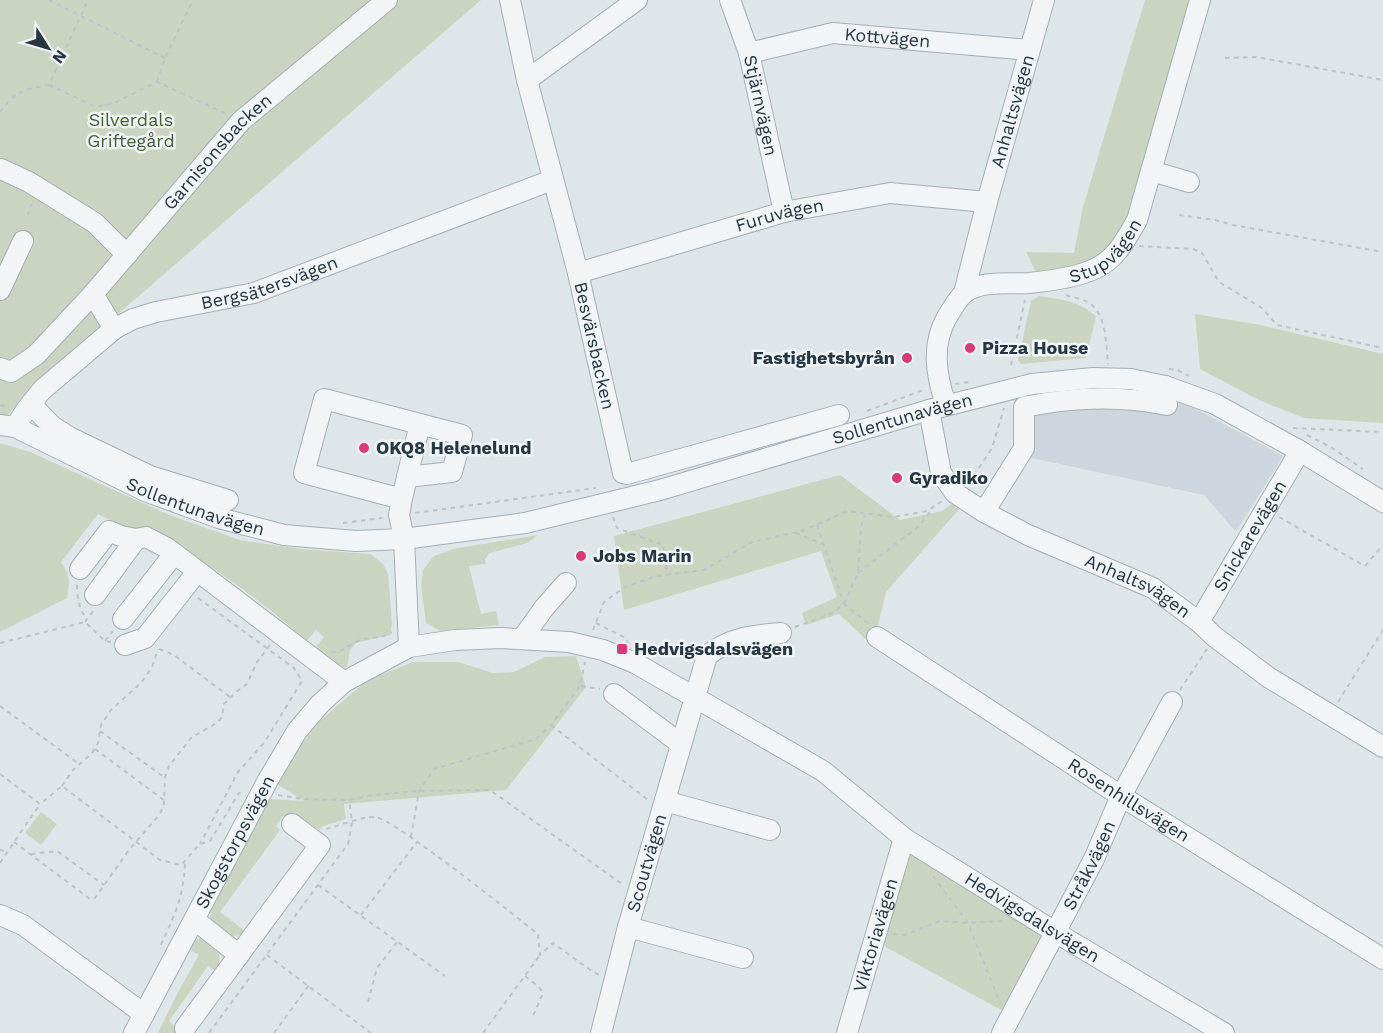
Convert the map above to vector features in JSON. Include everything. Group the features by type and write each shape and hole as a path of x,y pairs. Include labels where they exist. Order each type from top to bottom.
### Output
{"street":[{"name":"Garnisonsbacken","path":"0,368 11,372 36,355 93,294 242,121 387,0"},
{"name":"Besvärsbacken","path":"510,0 527,80 578,273 623,473 627,474 839,416"},
{"path":"527,80 638,0"},
{"name":"Stjärnvägen","path":"730,0 749,53 784,212"},
{"name":"Anhaltsvägen","path":"964,293 1044,0"},
{"name":"Stupvägen","path":"964,293 985,285 1008,282 1029,283 1092,271 1108,261 1123,245 1137,220 1200,0"},
{"name":"Kottvägen","path":"749,53 832,33 1029,50"},
{"path":"1,169 29,182 95,223 127,255"},
{"path":"1151,171 1189,182"},
{"name":"Bergsätersvägen","path":"8,426 42,390 114,329 133,319 156,312 254,293 552,180"},
{"name":"Furuvägen","path":"578,273 784,212 890,193 987,202"},
{"path":"0,290 22,242"},
{"path":"938,407 940,385 935,357 942,326 964,293"},
{"path":"93,294 114,329"},
{"name":"Sollentunavägen","path":"8,426 145,491 219,518 284,536 356,541 404,539 525,523 608,503 660,490 938,407 1032,384 1093,378 1131,379 1165,386 1215,404 1383,501"},
{"path":"984,512 1024,448 1024,407 1060,400 1108,399 1137,399 1167,405 1165,386"},
{"path":"400,507 304,473 324,399 462,435 452,472 407,477"},
{"name":"Sollentunavägen","path":"31,404 52,426 79,442 150,476 228,500"},
{"name":"Anhaltsvägen","path":"938,407 941,473 955,493 984,512 1028,535 1153,588 1268,677 1383,747"},
{"path":"409,647 404,539 400,507 420,424"},
{"name":"Snickarevägen","path":"1199,622 1300,451"},
{"path":"80,569 109,531 121,536 141,538 167,548 344,682"},
{"path":"95,595 141,538"},
{"path":"123,619 174,554"},
{"path":"125,645 152,643 197,572"},
{"path":"522,639 544,608 566,583"},
{"path":"695,697 707,656 718,646 747,636 781,633"},
{"name":"Rosenhillsvägen","path":"877,637 1121,796 1383,958"},
{"name":"Hedvigsdalsvägen","path":"409,647 455,640 501,638 570,642 603,650 635,663 823,771 904,838 1224,1033"},
{"name":"Skogstorpsvägen","path":"135,1033 268,780 297,731 320,704 344,682 409,647"},
{"path":"614,694 681,744"},
{"name":"Scoutvägen","path":"601,1033 628,927 695,697"},
{"name":"Stråkvägen","path":"1005,1028 1094,859 1121,796 1172,702"},
{"name":"Scoutvägen","path":"663,806 770,830"},
{"path":"185,1028 320,845 292,824"},
{"name":"Viktoriavägen","path":"847,1033 904,838"},
{"path":"0,915 23,925 144,1014"},
{"path":"195,920 239,955"},
{"name":"Scoutvägen","path":"628,927 743,958"}],"path":[{"path":"49,0 165,58"},
{"path":"49,85 88,0"},
{"path":"0,112 12,96 27,89 49,85 96,107 112,104 157,82 165,58 193,0"},
{"path":"1225,58 1256,57 1383,80"},
{"path":"157,82 242,121"},
{"path":"28,215 32,203"},
{"path":"1179,215 1383,252"},
{"path":"1135,246 1194,249 1202,253 1219,282 1262,308 1277,325 1383,348"},
{"path":"1059,293 1086,301 1093,306 1103,324 1108,364"},
{"path":"1011,365 1026,294"},
{"path":"593,630 604,602 626,587 668,574 704,570 752,542 795,533 848,511 893,517 927,511 971,482 992,447 1006,402"},
{"path":"1293,428 1383,432"},
{"path":"608,503 617,528 663,545 668,574"},
{"path":"341,523 400,507"},
{"path":"858,573 918,527 934,507"},
{"path":"1266,510 1365,566 1383,545"},
{"path":"781,633 833,613 844,604 858,573 861,526 866,513"},
{"path":"817,525 844,604 867,621 877,637"},
{"path":"795,533 824,544"},
{"path":"62,786 160,860 181,865 200,844 238,772 264,743 302,681 294,668 197,597"},
{"path":"0,643 85,622 105,641 125,645"},
{"path":"304,652 343,651 360,640 387,635 394,628"},
{"path":"1330,714 1383,630"},
{"path":"1172,702 1215,637"},
{"path":"0,863 40,804 62,786 73,770 99,743 101,725 111,710 141,683 152,667 152,643 174,655 230,697"},
{"path":"14,842 90,899 95,898 159,814 165,801 165,777 169,766 191,738 218,722 222,717 224,704 247,684 257,662 271,644"},
{"path":"411,838 419,790 434,769 536,739 551,725 580,686 586,656"},
{"path":"580,686 614,694"},
{"path":"0,706 79,764"},
{"path":"551,725 663,806"},
{"path":"100,731 165,777"},
{"path":"95,748 165,801"},
{"path":"0,774 40,804"},
{"path":"275,794 301,799 349,800 419,790 490,790 637,895"},
{"path":"200,844 210,841 239,793 246,792"},
{"path":"209,1033 348,844 352,822 349,800"},
{"path":"314,840 326,829 377,817 417,842 538,934 540,955"},
{"path":"361,915 417,842"},
{"path":"0,849 6,853"},
{"path":"31,854 57,851 105,885"},
{"path":"161,945 178,907 184,886 184,863"},
{"path":"933,876 968,923 1005,1028"},
{"path":"318,885 445,976"},
{"path":"876,933 905,935 940,921 968,923 1035,919"},
{"path":"368,1002 377,968 397,942"},
{"path":"483,1033 540,955 553,943 592,972 614,980"},
{"path":"267,955 371,1033"},
{"path":"525,976 543,993 533,1016"},
{"path":"274,1033 309,985"}],"shaded area":[{"path":"1130,396 1183,402 1283,456 1236,532 1204,495 1018,455 1023,402"}],"green space":[{"name":"Silverdals Griftegård","path":"0,0 481,0 22,397 9,414 0,416"},
{"path":"1145,0 1194,0 1132,222 1116,241 1089,264 1036,272 1026,252 1074,253 1083,207"},
{"path":"1039,296 1076,304 1096,316 1086,358 1021,364 1018,360 1031,301"},
{"path":"1195,314 1260,325 1383,354 1383,423 1304,418 1259,400 1200,369"},
{"path":"0,443 30,452 169,515 240,540 300,549 370,554 383,564 388,574 392,623 390,635 356,643 350,650 347,667 338,667 315,648 324,637 316,630 306,642 246,591 159,534 142,528 129,532 98,514 61,562 68,579 67,598 0,632"},
{"path":"840,475 900,520 942,511 955,502 963,505 886,592 873,646 839,614 806,625 802,613 837,597 821,551 624,610 614,536"},
{"path":"538,535 527,543 490,553 485,559 486,564 469,566 481,614 496,611 499,625 440,631 426,623 421,585 423,570 434,556 453,549"},
{"path":"576,656 586,687 506,790 344,804 346,819 323,826 319,830 295,813 290,819 283,816 276,826 280,830 220,912 245,931 231,937 210,921 211,907 269,799 304,801 277,784 301,745 321,720 366,681 413,662 458,662 493,673 514,672 545,657"},
{"path":"41,812 57,824 41,845 25,833"},
{"path":"906,850 1043,937 1003,1011 882,945"},
{"path":"200,938 211,942 218,950 219,966 216,971 208,966 169,1021 179,1033 158,1033 199,955 187,948"}],"place":[{"name":"Pizza House","path":"970,348"},
{"name":"Fastighetsbyrån","path":"907,358"},
{"name":"OKQ8 Helenelund","path":"364,448"},
{"name":"Gyradiko","path":"897,478"},
{"name":"Jobs Marin","path":"581,556"},
{"name":"Hedvigsdalsvägen","path":"622,649"}]}
